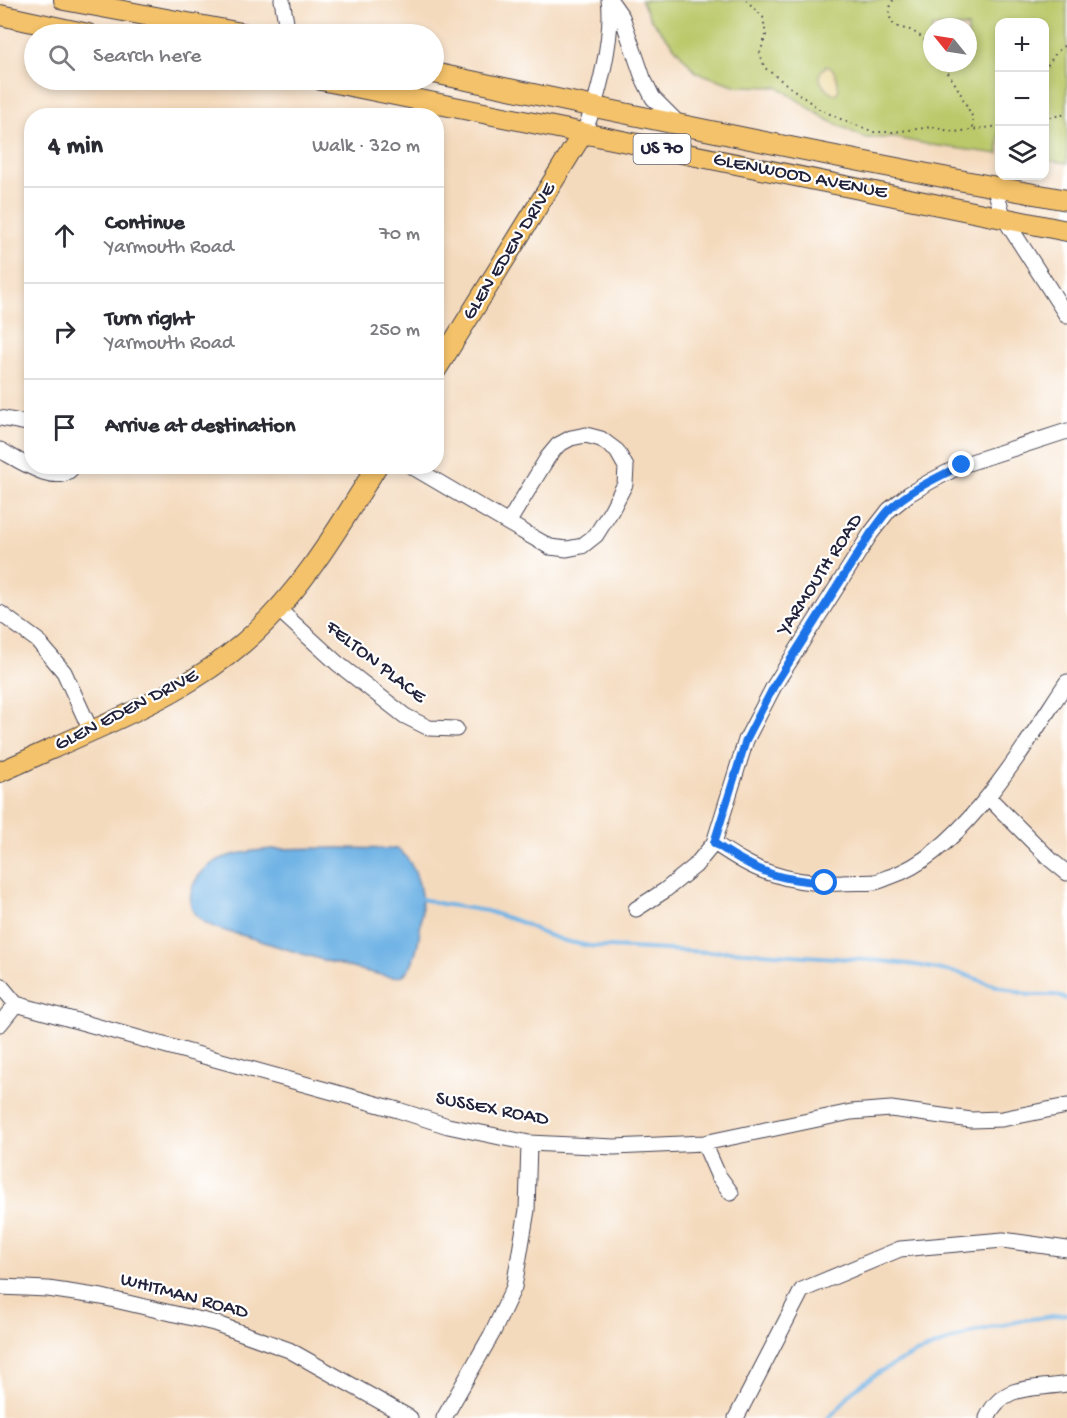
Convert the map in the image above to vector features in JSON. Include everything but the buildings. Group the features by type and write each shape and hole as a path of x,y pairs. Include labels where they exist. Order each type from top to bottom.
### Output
{"main road":[{"path":"64,0 193,24"},
{"path":"0,15 42,24"},
{"name":"GLENWOOD AVENUE","path":"444,76 1067,200"},
{"name":"GLENWOOD AVENUE","path":"370,90 1067,231"},
{"name":"GLEN EDEN DRIVE","path":"444,357 583,134"},
{"name":"GLEN EDEN DRIVE","path":"0,772 141,708 192,681 242,645 278,609 314,564 372,474"}],"street":[{"path":"282,0 286,24"},
{"path":"583,134 594,107 604,62 610,23 610,0"},
{"path":"610,0 622,17 643,78 653,98 679,124"},
{"path":"994,187 1004,218 1067,316"},
{"path":"0,418 24,422"},
{"name":"YARMOUTH ROAD","path":"636,909 664,891 695,866 714,843 746,740 774,686 871,533 889,510 909,494 962,465 1067,430"},
{"path":"425,474 508,523 550,546 567,549 582,546 596,535 625,484 626,467 617,451 601,439 586,435 571,438 558,446 548,457 508,523"},
{"path":"0,450 24,463"},
{"name":"FELTON PLACE","path":"278,609 337,663 405,716 429,728 456,729"},
{"path":"0,613 37,640 64,672 91,731"},
{"path":"714,843 737,858 769,873 800,880 825,883 875,882 904,872 934,853 988,797 1067,682"},
{"path":"988,797 1067,873"},
{"path":"0,985 16,1004 0,1024"},
{"name":"SUSSEX ROAD","path":"16,1004 398,1110 448,1126 529,1143 614,1146 704,1143 851,1112 891,1109 970,1120 1002,1119 1067,1106"},
{"path":"444,1418 493,1332 514,1287 527,1210 529,1143"},
{"path":"704,1143 718,1175 731,1193"},
{"path":"736,1418 802,1290 900,1249 1003,1240 1067,1249"},
{"name":"WHITMAN ROAD","path":"0,1287 48,1289 102,1297 214,1323 289,1350 410,1418"},
{"path":"987,1418 996,1403 1006,1395 1019,1390 1067,1384"}],"path":[{"path":"746,0 763,17 766,35 760,53 765,68 819,109 874,132 932,127 954,132 995,126"},
{"path":"893,0 890,18 896,26 923,37"},
{"path":"1049,63 1067,43"},
{"path":"947,72 973,118 973,129"},
{"path":"1049,117 1067,114"}],"green space":[{"path":"641,0 1067,0 1067,163 1049,161 1049,18 995,18 995,153 895,138 865,138 826,119 778,87 737,86 696,72 650,18"}],"sand":[{"path":"827,66 836,76 839,89 836,94 823,86 821,82 820,73"}],"water":[{"path":"398,849 415,872 422,910 420,933 411,965 403,975 390,977 360,970 221,930 204,922 192,909 191,893 200,874 223,858 264,850"}],"waterway":[{"path":"418,898 487,911 565,941 589,946 730,951 882,961 963,974 1029,995 1055,995 1067,999"},
{"path":"828,1418 852,1391 881,1371 914,1354 976,1331 1024,1320 1067,1314"}],"route":[{"path":"825,883 769,873 737,858 714,843 746,740 774,686 871,533 889,510 909,494 962,465"}]}
